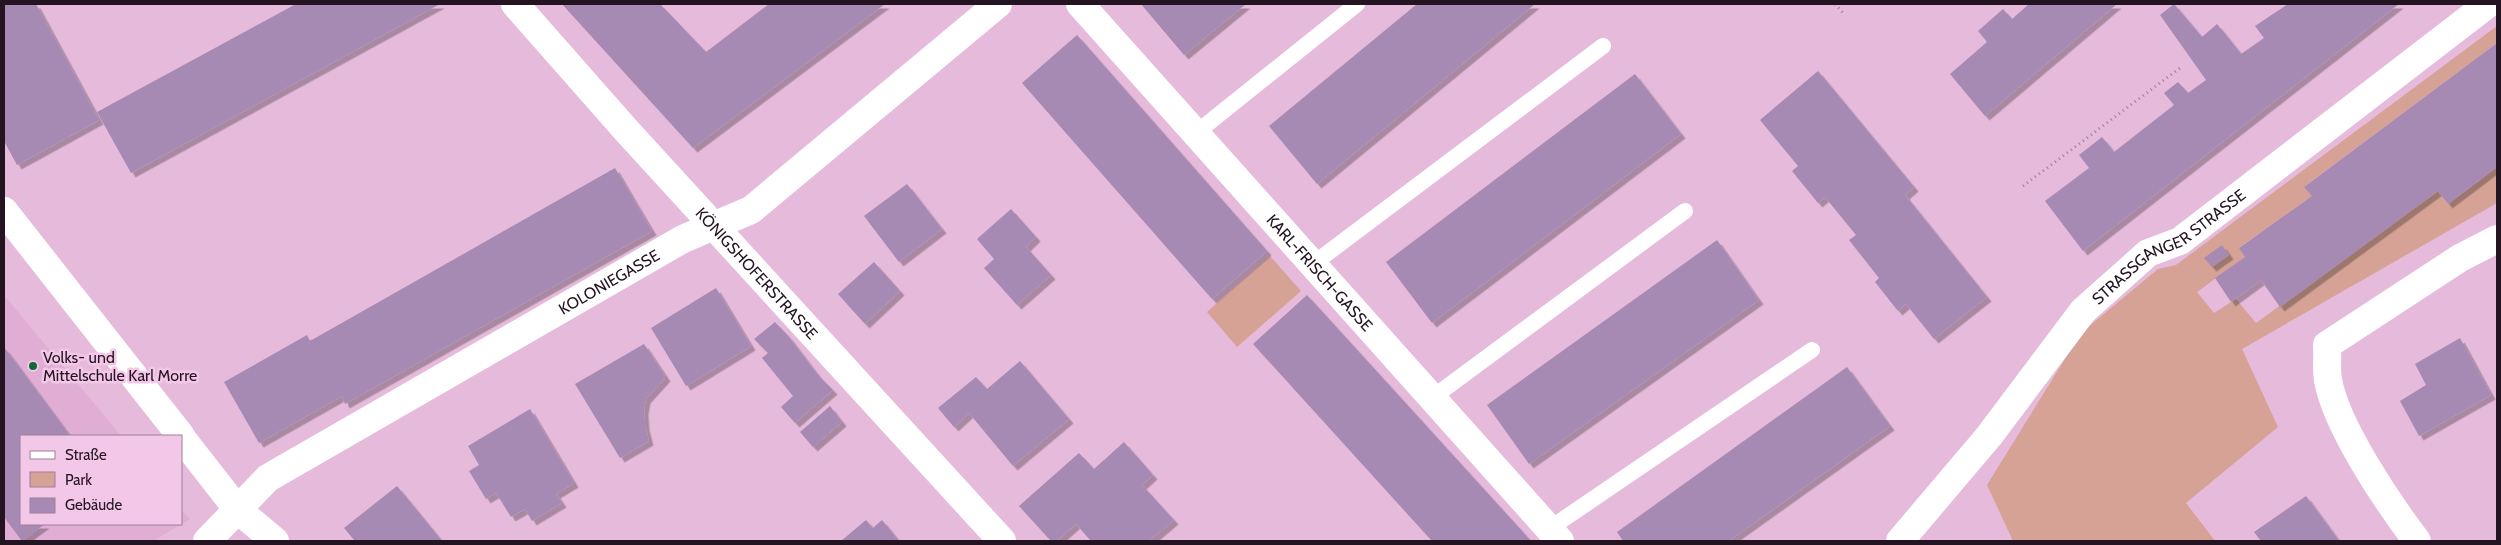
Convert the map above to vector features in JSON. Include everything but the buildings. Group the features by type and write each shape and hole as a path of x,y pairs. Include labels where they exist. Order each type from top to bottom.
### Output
{"street":[{"name":"KÖNIGSHOFERSTRASSE","path":"515,4 626,130 715,225 1002,541"},
{"name":"KOLONIEGASSE","path":"207,541 268,478 683,238 751,210 998,4"},
{"name":"KARL-FRISCH-GASSE","path":"1080,4 1554,535"},
{"name":"STRASSGANGER STRASSE","path":"1900,541 1989,436 2083,311 2148,253 2180,241 2488,4"},
{"path":"4,211 179,435"},
{"path":"2417,541 2364,460 2336,406 2328,379 2327,346 2460,258 2497,239"},
{"path":"182,438 238,510 275,541"}],"lane":[{"path":"1196,133 1356,4"},
{"path":"1313,264 1603,46"},
{"path":"1432,398 1685,212"},
{"path":"1554,535 1812,350"}],"path":[{"path":"1835,4 1844,14"},
{"path":"2023,186 2180,68"}],"shaded area":[{"name":"Volks- und Mittelschule Karl Morre","path":"4,295 120,435 20,435 20,525 180,525 153,541 4,541"},
{"name":"Volks- und Mittelschule Karl Morre","path":"182,510 190,519 182,524"}],"green space":[{"path":"2497,26 2497,43 2305,186 2312,196 2240,247 2245,257 2197,292 2214,313 2236,299 2256,323 2438,191 2448,204 2497,167 2497,203 2242,349 2278,427 2186,503 2215,541 2013,541 1987,485 2081,333 2158,269 2176,265"},
{"path":"1270,256 1301,291 1237,347 1207,312"}],"place":[{"name":"Volks- und Mittelschule Karl Morre","path":"33,366"}]}
